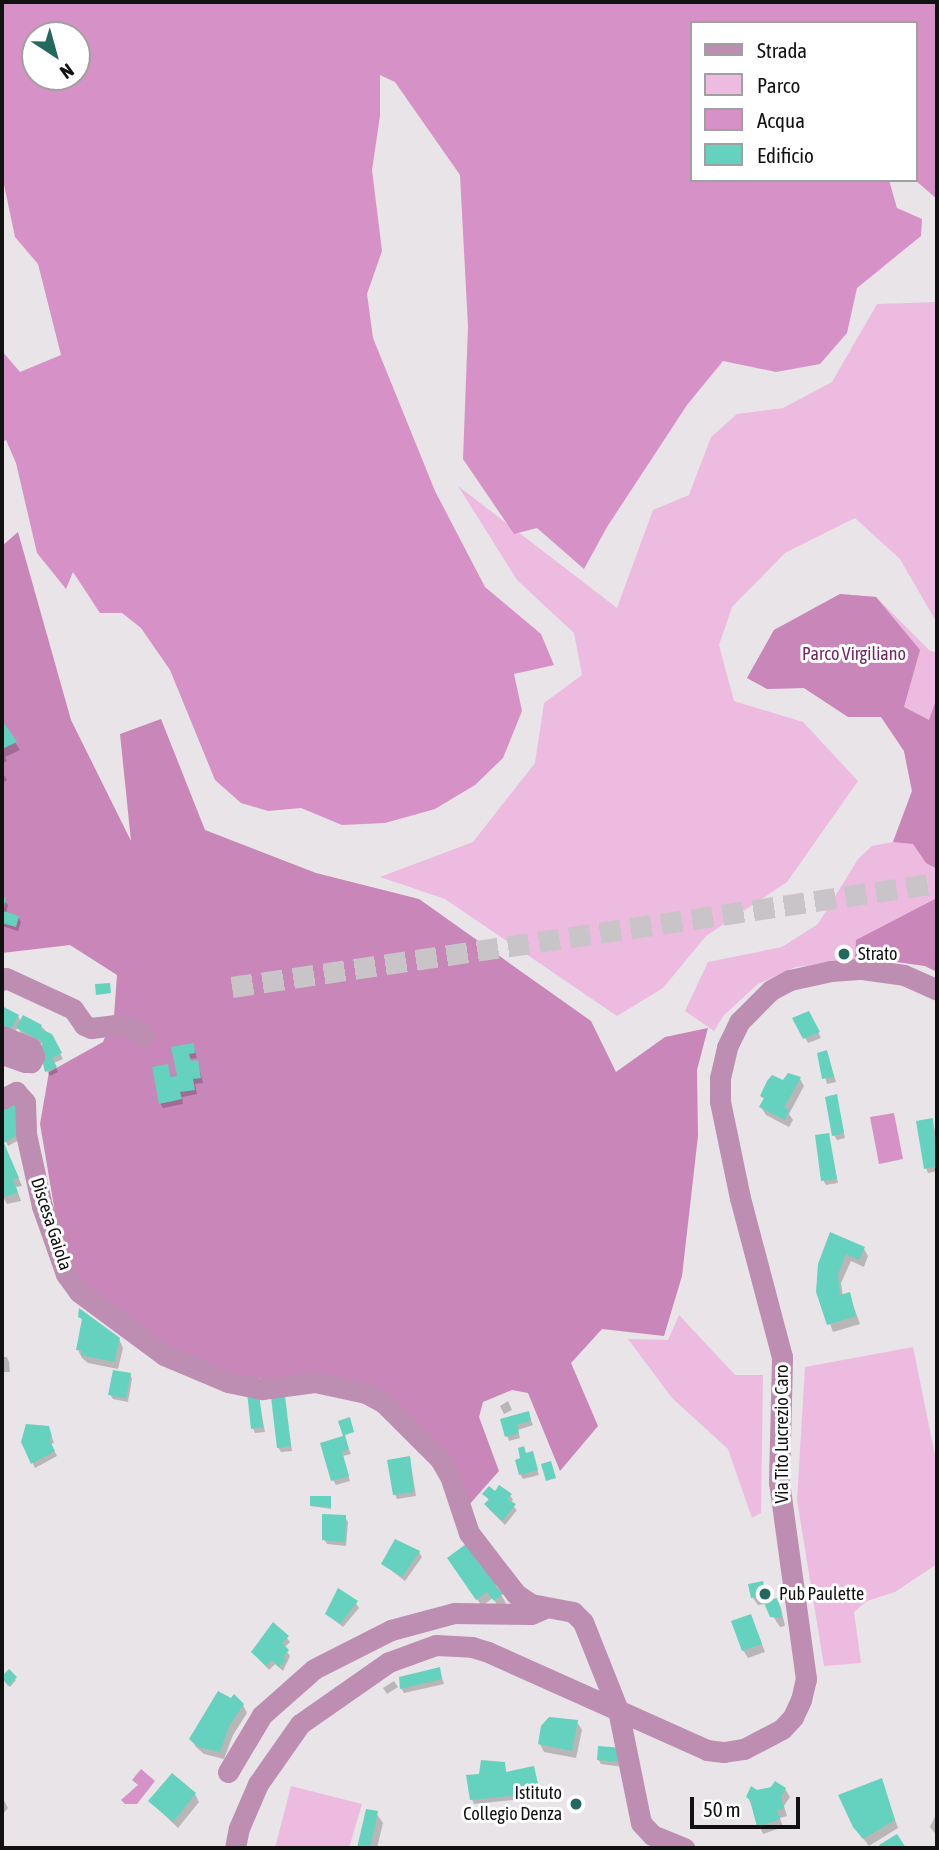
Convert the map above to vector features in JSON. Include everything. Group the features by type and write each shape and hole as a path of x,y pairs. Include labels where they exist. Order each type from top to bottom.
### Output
{"street":[{"name":"Via Tito Lucrezio Caro","path":"235,1848 239,1828 258,1784 300,1724 360,1680 404,1654 436,1645 472,1647 707,1750 733,1751 760,1742 782,1729 793,1717 806,1679 779,1482 782,1357 740,1198 720,1101 720,1078 727,1047 739,1022 771,990 790,980 831,971 862,969 904,975 937,990"},
{"path":"2,980 6,978 73,1009 84,1025 91,1028 116,1025 133,1028 145,1036"},
{"path":"2,1036 32,1048 34,1056 32,1062 25,1062 2,1054"},
{"name":"Discesa Gaiola","path":"2,1099 16,1092 25,1102 31,1162 66,1274 79,1292 175,1368 254,1389 315,1382 358,1390 376,1398 440,1459 450,1476 469,1533 516,1594 531,1604 573,1612 583,1622 618,1710 641,1824 652,1835 685,1848"},
{"path":"228,1772 262,1715 286,1691 314,1670 336,1658 391,1630 454,1614 531,1614 547,1607"}],"green space":[{"path":"937,302 937,623 900,559 855,518 785,553 732,607 719,645 734,701 803,722 858,781 787,882 706,936 663,988 617,1016 445,899 380,877 473,842 535,763 544,703 582,675 574,633 517,580 458,486 617,608 653,510 689,495 711,437 737,414 783,408 832,382 877,304"},
{"path":"18,532 71,720 131,841 120,734 161,719 205,830 316,873 419,899 591,1021 616,1072 665,1037 708,1028 697,1070 698,1136 682,1276 664,1336 602,1329 571,1363 598,1426 560,1471 528,1393 512,1390 483,1402 479,1417 499,1471 468,1506 383,1393 220,1374 174,1353 79,1285 58,1230 40,1124 49,1072 103,1042 114,1016 117,975 70,945 2,953 2,546"},
{"name":"Parco Virgiliano","path":"840,594 876,597 929,650 937,653 937,972 926,966 876,959 796,967 758,984 724,1015 714,1031 685,1011 708,962 782,947 818,924 858,859 872,846 893,842 912,791 904,751 881,717 848,717 804,688 767,689 747,678 774,630"},
{"path":"840,594 876,597 920,650 904,707 929,720 937,697 937,869 926,863 913,844 893,842 912,791 904,751 881,717 848,717 804,688 767,689 747,678 774,630"},
{"path":"937,898 937,972 925,966 876,959 855,960 856,940"},
{"path":"679,1315 735,1375 763,1375 761,1513 752,1518 728,1449 672,1398 628,1339 668,1340"},
{"path":"913,1347 937,1465 937,1564 895,1592 867,1601 854,1612 861,1663 824,1666 797,1500 805,1367"},
{"path":"291,1786 362,1804 349,1848 275,1848"}],"water":[{"path":"2,2 937,2 937,199 917,182 918,21 690,21 690,182 890,182 897,208 922,219 921,236 857,288 847,333 820,364 776,372 723,361 687,405 607,527 584,569 537,528 514,534 463,459 468,327 460,175 395,82 380,75 380,116 372,170 382,251 367,294 373,338 435,491 485,587 541,634 554,665 514,674 522,711 503,758 475,785 435,809 385,823 342,825 301,808 268,811 241,803 215,780 170,670 141,628 122,613 100,613 73,572 66,589 37,553 16,463 6,440 2,442 2,351 20,372 61,355 38,264 15,237 2,175"},
{"path":"894,1113 903,1159 879,1164 870,1117"},
{"path":"141,1769 155,1781 137,1804 125,1804 121,1800 138,1785 132,1780"}],"building":[{"path":"2,720 17,742 2,749"},
{"path":"2,897 6,898 3,911 19,916 16,927 2,923"},
{"path":"110,983 111,993 96,995 95,984"},
{"path":"2,1006 19,1015 9,1032 2,1028"},
{"path":"809,1011 820,1032 803,1039 792,1018"},
{"path":"23,1015 42,1025 40,1029 52,1034 62,1053 52,1058 57,1067 45,1072 40,1051 43,1042 16,1028"},
{"path":"194,1043 195,1053 189,1054 191,1061 198,1060 201,1078 193,1079 195,1090 180,1092 182,1099 159,1104 152,1067 168,1064 171,1077 177,1076 171,1047"},
{"path":"827,1050 834,1077 822,1079 817,1053"},
{"path":"788,1073 801,1077 784,1108 789,1110 785,1120 759,1107 764,1098 760,1096 772,1075 783,1080"},
{"path":"837,1094 844,1133 832,1136 825,1097"},
{"path":"16,1099 19,1134 4,1143 19,1178 13,1179 18,1193 2,1197 2,1119 4,1108"},
{"path":"933,1118 937,1166 924,1169 916,1121"},
{"path":"829,1133 837,1179 821,1181 815,1135"},
{"path":"830,1232 865,1247 859,1260 846,1254 838,1274 840,1295 850,1292 856,1316 827,1325 816,1292 818,1264"},
{"path":"79,1308 120,1338 114,1362 81,1355 81,1350 76,1350 82,1319 78,1317"},
{"path":"113,1370 131,1373 126,1398 108,1395"},
{"path":"247,1392 259,1393 263,1427 251,1429"},
{"path":"285,1396 291,1446 277,1448 271,1397"},
{"path":"529,1411 531,1420 517,1425 519,1433 505,1437 500,1419"},
{"path":"350,1417 354,1432 345,1435 349,1449 342,1451 349,1476 331,1481 320,1443 343,1436 338,1421"},
{"path":"26,1424 49,1426 52,1437 49,1439 55,1451 31,1464 21,1442"},
{"path":"524,1446 526,1453 533,1451 538,1470 519,1475 515,1460 520,1458 518,1448"},
{"path":"410,1456 414,1492 393,1495 387,1460"},
{"path":"551,1461 556,1478 546,1481 541,1464"},
{"path":"499,1485 512,1494 507,1499 516,1504 502,1521 484,1504 489,1499 482,1494 489,1486 495,1491"},
{"path":"310,1496 331,1496 331,1507 310,1506"},
{"path":"322,1514 346,1515 345,1542 322,1540"},
{"path":"395,1539 420,1551 402,1577 381,1564"},
{"path":"466,1544 499,1584 496,1586 503,1594 494,1601 487,1592 476,1600 447,1558"},
{"path":"763,1581 767,1600 778,1598 782,1618 770,1617 761,1596 751,1598 748,1584"},
{"path":"338,1588 358,1601 340,1624 325,1614"},
{"path":"751,1614 762,1644 742,1651 731,1621"},
{"path":"273,1622 289,1636 282,1643 289,1650 283,1657 286,1660 279,1667 272,1660 266,1666 251,1652"},
{"path":"440,1667 442,1679 400,1689 399,1677"},
{"path":"9,1669 17,1677 8,1686 2,1676"},
{"path":"218,1691 231,1698 234,1694 244,1704 229,1726 220,1752 198,1747 189,1739"},
{"path":"549,1717 578,1720 572,1751 538,1744 541,1726"},
{"path":"598,1746 623,1748 621,1762 597,1760"},
{"path":"481,1760 505,1762 506,1772 534,1766 540,1793 470,1800 466,1775 479,1774"},
{"path":"172,1773 196,1793 173,1822 148,1801"},
{"path":"882,1778 895,1820 863,1839 853,1827 838,1795"},
{"path":"775,1781 786,1788 781,1797 784,1808 777,1810 780,1819 757,1827 750,1800 746,1797 751,1786 757,1790 771,1787"},
{"path":"366,1809 378,1811 370,1848 357,1848"},
{"path":"897,1834 906,1848 881,1848 879,1845"}],"tunnel":[{"path":"232,987 937,883"}],"place":[{"name":"Strato","path":"844,954"},
{"name":"Pub Paulette","path":"765,1594"},
{"name":"Istituto Collegio Denza","path":"576,1804"}]}
